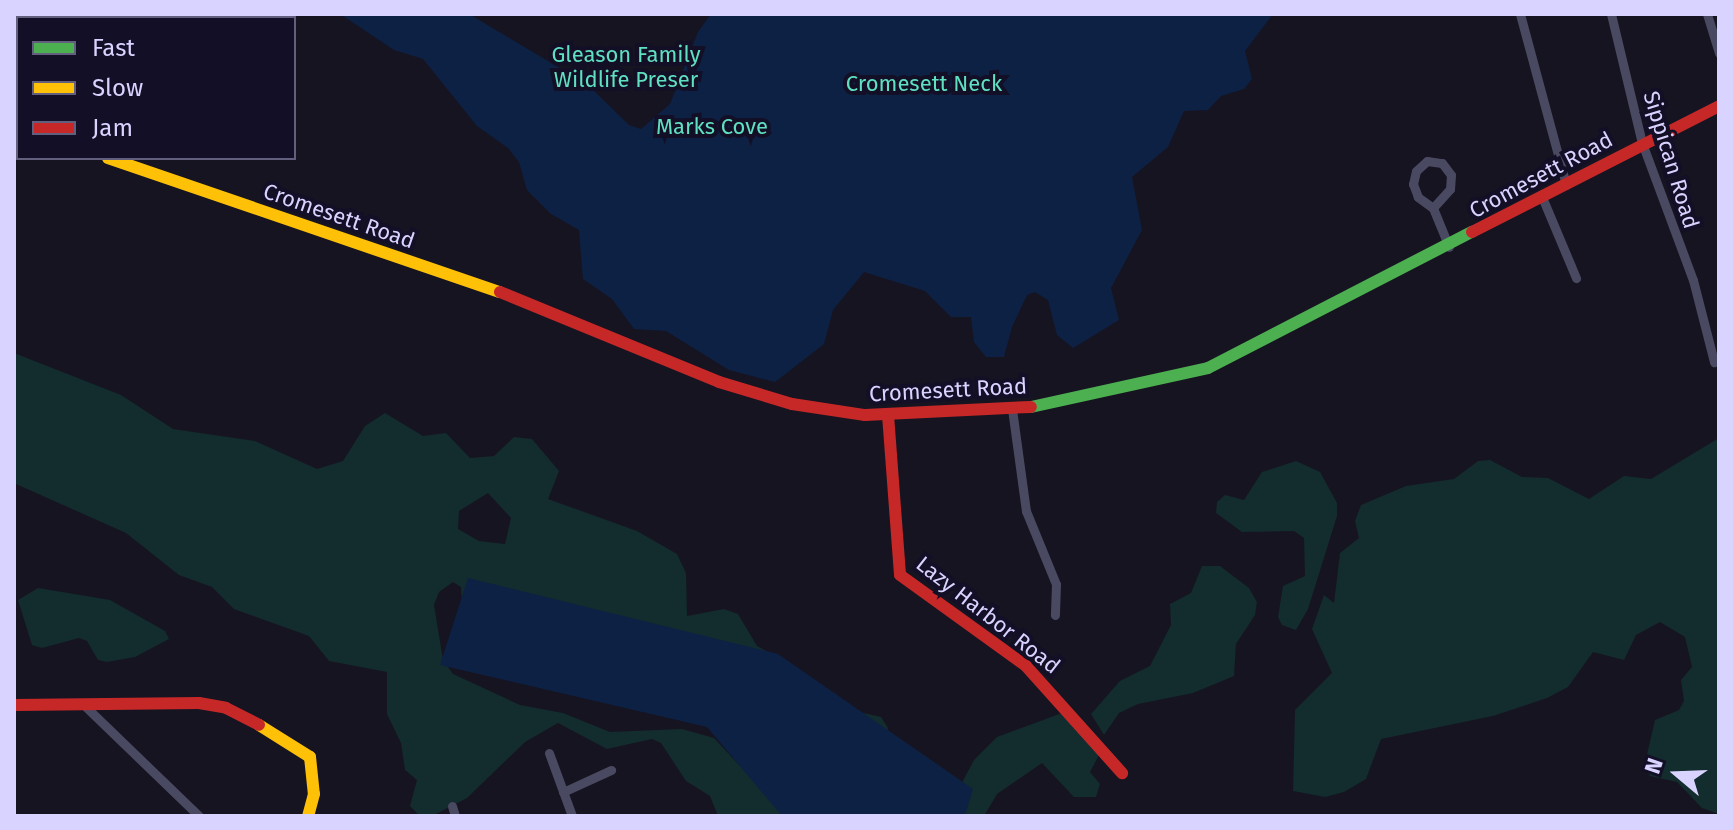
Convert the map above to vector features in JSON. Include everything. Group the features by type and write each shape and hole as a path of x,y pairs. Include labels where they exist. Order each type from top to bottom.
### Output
{"street":[{"path":"1520,14 1566,185"},
{"name":"Sippican Road","path":"1611,14 1642,143 1693,280 1714,362"},
{"path":"1707,14 1719,53"},
{"name":"Cromesett Road","path":"114,160 549,309 719,382 792,404 888,415 1012,409 1127,389 1208,368 1719,106"},
{"path":"1433,208 1450,189 1451,175 1442,163 1427,161 1416,171 1413,184 1418,197 1433,208 1449,247"},
{"path":"1542,197 1576,278"},
{"path":"1012,409 1026,511 1056,584 1055,615"},
{"name":"Lazy Harbor Road","path":"888,415 900,575 1026,666 1122,773"},
{"path":"14,705 86,707 199,703 260,724 310,757 314,794 308,816"},
{"path":"86,707 199,816"},
{"path":"549,753 572,816"},
{"path":"563,792 611,770"}],"green space":[{"path":"14,353 121,395 173,429 255,441 317,469 343,461 365,426 385,413 423,436 446,433 470,458 494,456 514,437 532,439 559,471 548,499 637,531 677,554 686,573 687,616 724,609 738,614 757,646 774,655 833,706 881,717 888,728 885,742 957,792 974,760 997,737 1062,713 1099,755 1090,772 1100,784 1096,797 1074,797 1042,763 997,794 984,816 920,816 462,605 461,587 453,582 439,592 434,605 443,660 453,674 520,705 563,713 610,732 682,729 714,738 740,766 758,758 795,816 718,816 710,796 686,781 661,743 652,739 607,749 558,723 525,742 467,798 434,815 420,816 410,806 417,780 405,770 401,743 387,714 387,672 329,661 309,636 234,609 212,587 179,575 126,533 16,484","holes":["488,493 511,518 505,544 479,541 458,529 459,511"]},
{"path":"1719,438 1719,814 1702,808 1677,782 1650,776 1644,767 1655,720 1679,710 1684,701 1681,680 1692,667 1685,637 1660,622 1636,635 1624,660 1593,652 1568,687 1547,698 1493,716 1381,739 1366,779 1344,792 1325,797 1293,791 1295,710 1332,673 1312,629 1324,595 1334,603 1340,553 1359,538 1355,521 1361,505 1406,486 1454,479 1478,461 1490,460 1522,477 1548,478 1589,499 1624,476 1651,479"},
{"path":"1296,461 1320,472 1337,503 1337,516 1308,609 1296,630 1282,625 1278,617 1283,586 1305,576 1304,538 1294,531 1242,532 1216,513 1217,502 1225,495 1244,500 1262,472"},
{"path":"1202,566 1220,566 1249,588 1257,602 1255,615 1236,644 1234,676 1193,693 1138,704 1119,713 1104,735 1091,714 1120,681 1150,666 1171,625 1170,604 1191,593"},
{"path":"38,588 110,600 165,631 169,639 135,657 107,662 98,660 87,641 79,638 42,648 32,645 18,600"}],"water":[{"path":"340,14 469,14 588,85 629,125 641,129 670,104 698,32 711,14 1273,14 1245,51 1252,79 1244,89 1221,96 1208,110 1184,111 1168,147 1132,177 1142,230 1111,288 1119,320 1073,348 1057,335 1048,300 1035,292 1027,295 1012,327 1004,357 986,357 974,342 971,317 951,317 925,291 864,272 833,310 824,344 775,382 729,370 666,331 634,329 612,299 583,279 579,230 551,214 527,190 519,162 508,148 477,126 423,59 394,50"},
{"path":"468,578 778,654 973,789 965,816 782,816 707,727 440,665"}],"traffic: fast":[{"path":"1031,407 1208,368 1472,232"}],"traffic: slow":[{"path":"114,160 500,292"},
{"path":"259,725 310,757 314,794 308,816"}],"traffic: jam":[{"path":"1472,232 1719,106"},
{"path":"500,292 719,382 792,404 865,415 1031,407"},
{"path":"888,415 900,575 1026,666 1122,773"},
{"path":"14,705 199,703 226,708 259,725"}],"park label":[{"name":"Gleason Family Wildlife Preser","path":"626,66"},
{"name":"Cromesett Neck","path":"924,84"},
{"name":"Marks Cove","path":"712,127"}]}
